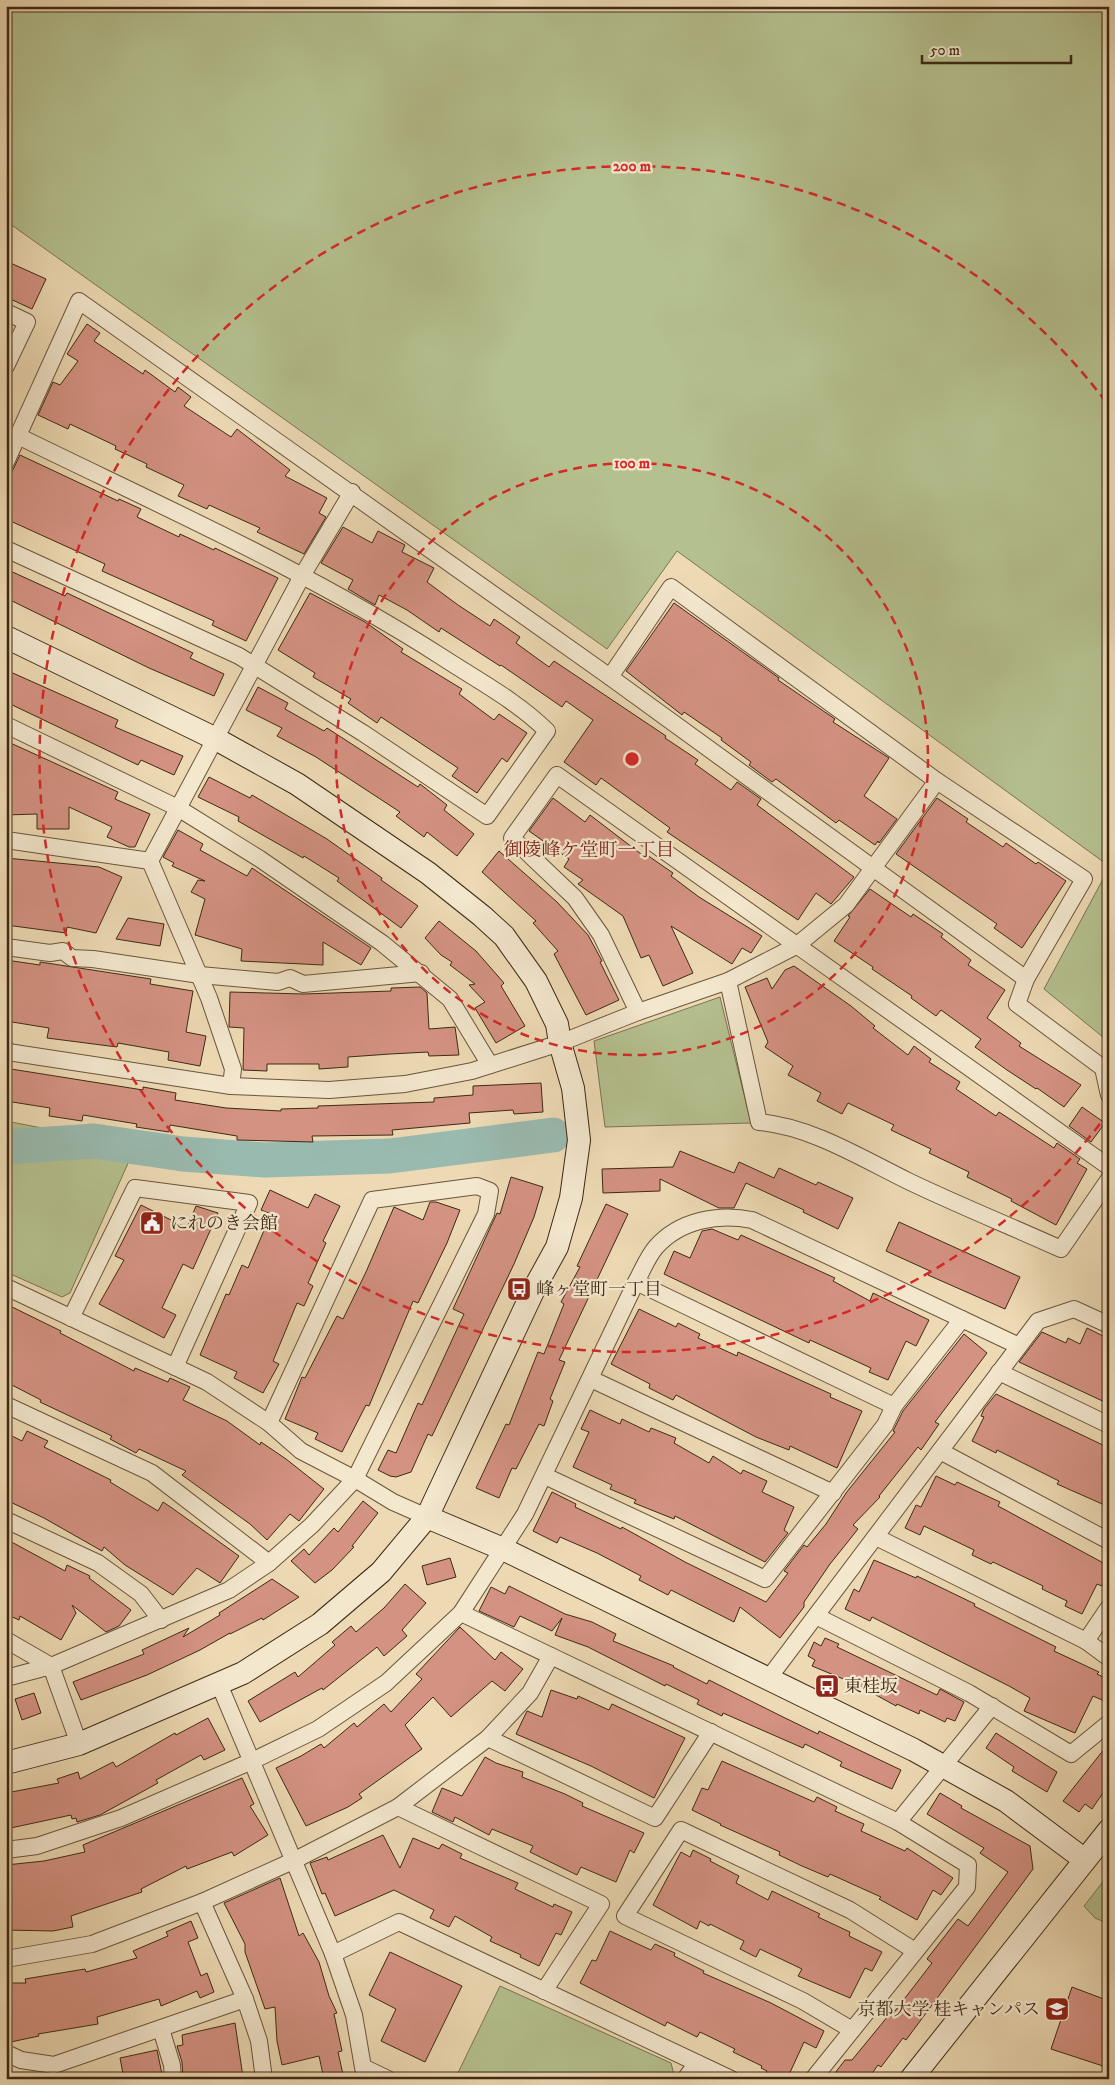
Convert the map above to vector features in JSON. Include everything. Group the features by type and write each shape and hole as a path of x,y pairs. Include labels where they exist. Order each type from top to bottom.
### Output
{"street":[{"path":"6,462 79,300 610,676 1026,979"},
{"path":"6,312 27,322 6,366"},
{"path":"6,549 255,665 363,733 487,816 547,731 535,719 495,691 413,638 302,576 18,436"},
{"path":"150,861 302,576 352,492"},
{"path":"610,676 671,586 937,781 1084,879 1026,979 1017,1004 1103,1068 1109,1095"},
{"path":"6,637 216,739 297,784 428,873 482,916 504,936 536,981 557,1024 560,1043 573,1088 580,1140 571,1198 557,1247 535,1287 427,1517 381,1572 320,1624 281,1650 219,1684 79,1744 6,1763"},
{"path":"6,725 178,808 382,942 450,999 490,1065"},
{"path":"638,1012 601,935 575,898 512,838 557,775 1109,1167"},
{"path":"6,1048 8,1052 231,1086 329,1090 405,1084 490,1065 560,1043 638,1012 728,981 796,946 846,905 937,781"},
{"path":"6,840 150,861"},
{"path":"150,861 200,975 233,1069 231,1086"},
{"path":"6,947 50,953 63,950 72,958 93,959 200,975 278,982 290,978 303,984 421,974"},
{"path":"728,981 759,1122 771,1123 817,1137 910,1182 1061,1249 1109,1179"},
{"path":"6,1678 52,1666 229,1590 269,1564 312,1525 355,1478 486,1214 490,1190 477,1186 372,1200 269,1423"},
{"path":"71,1318 135,1188 249,1203 175,1367"},
{"path":"6,1850 37,1846 121,1818 252,1761 318,1729 386,1683 461,1613 526,1514 636,1282 655,1248 678,1230 699,1220 735,1216 752,1220 1020,1346"},
{"path":"636,1282 894,1406"},
{"path":"6,1287 223,1391 269,1423 301,1451 355,1478 393,1502 466,1536 503,1549 944,1766 1006,1801 1085,1860"},
{"path":"768,1679 1038,1321 1074,1310 1109,1325"},
{"path":"545,1476 765,1579 885,1425 894,1406 962,1319"},
{"path":"999,1372 1109,1425"},
{"path":"591,1379 833,1493"},
{"path":"6,1404 152,1473 269,1564"},
{"path":"940,1451 1109,1540"},
{"path":"6,1520 98,1563 141,1594 161,1620"},
{"path":"876,1537 1086,1641 1109,1658"},
{"path":"1086,1641 1109,1606"},
{"path":"461,1613 898,1822 968,1864 967,1887 813,2079"},
{"path":"816,1616 992,1706 1071,1754 1109,1722"},
{"path":"6,1640 52,1666 79,1744"},
{"path":"6,1959 92,1944 202,1902 295,1860 398,1807 488,1738 530,1693 552,1656"},
{"path":"219,1684 295,1860 333,1954 354,2015 365,2073 388,2079"},
{"path":"898,1822 992,1706"},
{"path":"488,1738 655,1818 711,1732"},
{"path":"398,1807 601,1904 544,1991"},
{"path":"852,2030 804,2001 625,1916 681,1830 850,1910 915,1952"},
{"path":"911,2079 1109,1830"},
{"path":"202,1902 245,1999 259,2040 264,2079"},
{"path":"333,1954 399,1922 731,2079"},
{"path":"6,2053 21,2060 54,2066 245,1999"},
{"path":"161,2029 172,2065 173,2079"},
{"path":"685,2079 697,2063"}],"green space":[{"path":"6,6 1109,6 1109,866 677,551 607,649 6,221"},
{"path":"1109,868 1109,1042 1044,989"},
{"path":"720,997 751,1123 605,1127 594,1041"},
{"path":"6,1121 119,1143 138,1141 70,1293 62,1297 6,1272"},
{"path":"1109,1874 1109,1924 1095,1918 1084,1906"},
{"path":"500,1986 671,2063 674,2075 670,2079 455,2079"}],"building":[{"path":"6,261 46,279 32,309 6,297"},
{"path":"87,324 100,333 94,341 143,374 145,370 175,392 178,387 191,397 184,406 231,437 237,429 290,470 285,476 327,498 319,513 326,517 304,554 257,532 260,528 209,505 207,509 178,496 184,485 146,467 147,464 115,449 116,446 70,424 68,429 38,415 53,382 60,385 78,361 67,354"},
{"path":"20,455 118,501 119,499 141,509 137,517 179,537 180,534 214,550 215,548 278,578 246,641 212,625 214,621 102,571 105,564 6,519 6,484"},
{"path":"343,527 372,543 378,531 405,545 402,552 434,568 427,582 458,605 490,626 494,619 520,637 516,643 549,667 554,661 666,736 665,738 698,760 695,764 731,790 737,782 761,799 757,805 854,877 831,904 816,893 798,920 667,832 670,828 601,778 596,785 564,762 593,720 566,701 562,707 501,665 441,628 439,632 407,610 379,595 375,605 348,589 353,580 321,563"},
{"path":"6,569 65,596 67,593 193,653 190,658 224,674 214,696 149,668 6,598"},
{"path":"310,593 365,622 403,649 401,652 462,689 459,694 494,720 499,714 527,733 507,762 502,758 477,793 452,776 458,768 381,717 377,723 348,703 351,699 313,677 315,673 278,650"},
{"path":"674,603 779,678 778,680 835,719 833,722 889,758 864,796 897,819 879,843 878,841 875,845 839,820 836,823 776,779 772,782 749,765 751,762 721,740 722,738 684,712 682,715 626,671"},
{"path":"6,670 118,720 115,727 183,756 174,775 141,760 138,765 6,702"},
{"path":"258,687 288,703 285,709 324,731 327,728 418,787 420,784 447,805 444,810 474,834 457,856 427,832 424,837 396,816 400,812 316,757 277,736 282,728 246,710"},
{"path":"6,741 118,792 115,799 150,814 135,847 129,847 107,837 112,827 69,807 69,829 37,829 37,814 6,815"},
{"path":"209,777 250,798 252,795 327,839 418,906 401,928 337,881 339,878 304,856 303,858 238,821 239,817 198,797"},
{"path":"553,798 585,822 590,815 645,857 647,855 673,873 671,876 699,897 762,936 751,953 742,948 732,964 671,926 693,973 663,986 649,955 641,958 623,916 578,884 583,880 564,867 569,859 529,831"},
{"path":"937,798 968,819 966,822 1003,847 1006,843 1036,864 1038,862 1066,881 1022,948 994,928 997,924 896,854"},
{"path":"178,830 203,844 200,850 247,876 252,868 371,948 361,965 323,942 323,965 241,961 242,949 195,935 205,899 191,892 198,880 205,881 172,866 174,863 163,857"},
{"path":"499,851 557,902 588,935 619,1000 586,1015 554,954 558,951 533,923 536,921 482,872"},
{"path":"6,858 99,867 122,877 96,933 67,927 66,933 6,925"},
{"path":"870,889 911,917 913,914 943,934 941,937 971,960 968,965 1005,990 987,1018 1021,1043 1019,1046 1081,1085 1064,1107 975,1047 981,1039 941,1010 936,1016 911,998 912,996 872,969 873,967 834,941 850,917 848,916"},
{"path":"128,918 164,924 160,946 116,939"},
{"path":"439,921 476,951 504,983 501,986 525,1026 496,1043 475,1008 485,1002 469,985 475,984 450,965 452,962 441,955 425,938"},
{"path":"6,960 40,965 40,962 151,979 150,984 193,991 186,1032 206,1036 200,1066 168,1060 169,1052 118,1043 117,1047 47,1038 49,1028 6,1021 9,991 6,991"},
{"path":"794,966 851,1006 875,1026 873,1028 908,1055 914,1046 931,1059 929,1062 960,1082 956,1089 996,1116 999,1112 1054,1148 1057,1143 1080,1159 1077,1163 1087,1169 1056,1225 1011,1201 1012,1199 967,1177 969,1172 929,1153 931,1149 891,1130 894,1125 848,1103 842,1114 817,1101 821,1093 788,1075 793,1066 765,1047 768,1042 745,987 767,978 772,989 785,970"},
{"path":"420,987 427,993 429,1029 455,1027 459,1055 429,1056 428,1052 390,1054 348,1057 348,1067 319,1069 319,1064 267,1064 267,1071 243,1070 244,1028 229,1027 230,992 304,994 391,991 391,988"},
{"path":"11,1069 143,1090 143,1087 176,1093 175,1100 226,1108 281,1111 281,1109 318,1108 318,1106 434,1102 434,1098 473,1095 473,1086 541,1083 543,1112 514,1114 513,1110 469,1113 470,1123 392,1130 393,1135 312,1136 313,1142 237,1140 237,1136 170,1125 169,1132 136,1127 137,1124 83,1115 82,1121 49,1116 50,1108 6,1101"},
{"path":"1082,1107 1105,1123 1091,1142 1069,1126"},
{"path":"680,1151 734,1173 739,1162 774,1178 779,1168 816,1185 818,1182 853,1198 838,1229 803,1212 804,1210 746,1183 734,1208 719,1208 660,1179 660,1191 603,1193 602,1169 673,1167"},
{"path":"511,1177 543,1187 534,1217 514,1264 432,1436 428,1434 411,1472 396,1477 390,1476 378,1470 388,1450 396,1453 418,1403 422,1405 464,1314 453,1309 497,1213 500,1214"},
{"path":"270,1190 308,1208 315,1194 340,1206 323,1241 326,1243 308,1283 313,1286 304,1306 297,1303 273,1361 279,1364 263,1393 234,1378 237,1372 200,1355 226,1294 229,1295 242,1265 248,1268 271,1214 261,1210"},
{"path":"430,1202 436,1202 460,1210 447,1243 418,1303 413,1301 369,1406 366,1405 342,1452 315,1439 318,1433 285,1419 302,1377 305,1378 337,1316 343,1319 394,1207 423,1220"},
{"path":"606,1204 628,1214 559,1360 565,1362 550,1399 553,1401 544,1426 539,1424 516,1469 512,1468 499,1498 476,1488 506,1424 509,1425 538,1352 544,1354 564,1304 561,1302 580,1267 577,1266"},
{"path":"141,1205 187,1228 196,1206 218,1213 193,1269 183,1264 162,1308 176,1315 164,1338 99,1304 124,1260 115,1256"},
{"path":"899,1222 1020,1277 1005,1309 928,1275 930,1271 886,1251"},
{"path":"712,1229 738,1240 741,1235 835,1278 833,1281 870,1301 873,1293 929,1320 916,1346 906,1341 888,1380 869,1372 871,1368 810,1340 809,1343 664,1274 674,1251 690,1258 702,1231"},
{"path":"6,1304 61,1331 60,1333 134,1371 135,1368 168,1382 170,1378 190,1387 183,1400 227,1421 260,1445 261,1442 324,1489 299,1521 290,1514 267,1540 250,1524 182,1475 186,1471 139,1449 136,1453 110,1439 112,1436 40,1402 41,1400 6,1382"},
{"path":"639,1309 676,1327 678,1323 700,1334 698,1338 737,1356 738,1352 831,1394 830,1397 862,1411 837,1468 790,1446 789,1450 756,1437 676,1395 673,1400 649,1388 650,1384 611,1364"},
{"path":"1087,1328 1109,1339 1109,1404 1019,1362 1042,1332 1066,1343 1068,1338 1080,1344"},
{"path":"964,1334 987,1353 935,1422 939,1424 921,1450 918,1447 880,1497 853,1525 858,1529 830,1564 804,1602 804,1607 780,1638 740,1607 734,1622 671,1590 668,1595 639,1580 641,1576 597,1553 560,1537 557,1543 533,1531 552,1492 576,1504 575,1507 621,1529 622,1527 685,1562 766,1602 788,1573 784,1571 804,1545 807,1547 826,1524 846,1493 895,1432 893,1431 903,1411"},
{"path":"996,1394 1109,1448 1109,1507 1057,1484 1059,1481 997,1450 996,1453 972,1441 984,1417 981,1416 984,1409"},
{"path":"590,1410 620,1424 622,1419 649,1432 651,1428 676,1438 674,1443 709,1463 713,1456 741,1474 743,1470 767,1481 762,1492 794,1507 784,1530 788,1533 765,1562 675,1516 674,1519 634,1503 636,1500 610,1489 612,1485 573,1467 589,1432 581,1429"},
{"path":"27,1431 48,1441 44,1447 111,1480 110,1482 158,1511 163,1502 239,1556 220,1583 197,1568 173,1595 125,1565 104,1547 102,1551 44,1518 6,1500 6,1433 22,1441"},
{"path":"936,1476 955,1485 957,1482 1000,1502 998,1506 1109,1566 1109,1572 1102,1586 1097,1584 1082,1614 1065,1606 1067,1601 1042,1589 1043,1586 993,1562 991,1564 972,1555 974,1550 924,1526 920,1535 905,1528 916,1505 921,1507"},
{"path":"363,1501 378,1513 352,1546 354,1547 332,1570 315,1583 291,1561 304,1549 309,1555 334,1528 338,1532"},
{"path":"6,1539 65,1571 67,1565 90,1576 89,1578 131,1610 119,1626 106,1632 72,1605 76,1613 61,1640 20,1616 19,1620 6,1614"},
{"path":"450,1558 456,1577 427,1585 422,1566"},
{"path":"874,1560 916,1578 917,1576 975,1604 974,1606 1056,1647 1054,1651 1099,1672 1097,1674 1109,1680 1109,1703 1093,1696 1075,1733 1024,1711 1030,1698 1009,1686 872,1617 870,1621 845,1609 854,1589 859,1592"},
{"path":"272,1579 299,1597 263,1620 262,1618 230,1633 200,1650 147,1675 81,1700 73,1682 144,1654 142,1650 189,1628 183,1637 220,1615 219,1613"},
{"path":"405,1584 426,1603 402,1630 407,1636 384,1656 377,1647 323,1690 322,1688 260,1722 248,1701 295,1672 298,1677 335,1645 332,1642 351,1626 356,1632 384,1608"},
{"path":"509,1586 565,1614 592,1622 616,1634 613,1641 674,1666 707,1684 709,1680 818,1734 819,1731 901,1770 892,1789 840,1766 842,1762 805,1744 803,1748 723,1713 722,1716 697,1704 699,1700 666,1684 665,1686 588,1647 555,1635 562,1618 552,1631 520,1616 514,1627 479,1611 491,1587 505,1594"},
{"path":"460,1627 495,1660 501,1652 523,1669 505,1691 492,1681 451,1717 433,1697 405,1725 422,1749 359,1794 362,1798 348,1807 306,1826 276,1768 321,1744 324,1748 354,1723 357,1727 384,1704 391,1712 422,1679 416,1674"},
{"path":"825,1638 839,1644 837,1647 937,1695 940,1689 964,1702 955,1721 947,1718 945,1722 920,1710 919,1714 897,1704 896,1706 858,1685 812,1666 815,1660 808,1656 814,1642 821,1646"},
{"path":"551,1690 577,1699 578,1696 609,1710 612,1704 685,1738 654,1798 591,1766 516,1734 527,1711 542,1717"},
{"path":"34,1693 41,1713 22,1720 15,1699"},
{"path":"208,1718 225,1750 204,1760 201,1755 156,1780 158,1783 100,1815 77,1822 76,1818 72,1819 71,1815 6,1829 6,1793 59,1783 57,1779 78,1772 80,1779 113,1762 116,1767 175,1733 176,1735"},
{"path":"996,1733 1057,1772 1047,1792 1012,1771 1014,1767 986,1748"},
{"path":"1109,1743 1109,1784 1092,1809 1085,1804 1079,1812 1063,1801"},
{"path":"485,1757 496,1763 523,1772 522,1777 565,1794 583,1803 582,1806 644,1833 634,1853 630,1850 616,1882 581,1867 577,1875 530,1852 533,1846 492,1829 489,1835 455,1817 453,1822 432,1812 442,1788 462,1796"},
{"path":"722,1761 814,1802 817,1797 837,1807 835,1811 864,1824 861,1831 905,1851 907,1848 953,1878 941,1895 933,1890 917,1920 879,1899 881,1897 830,1874 828,1877 779,1855 780,1852 692,1810 702,1788 708,1790"},
{"path":"242,1778 254,1804 250,1806 268,1835 234,1856 232,1852 187,1869 186,1866 141,1889 142,1892 71,1916 73,1927 53,1931 6,1930 6,1865 44,1861 85,1852 83,1845"},
{"path":"940,1793 962,1806 961,1808 1030,1846 1033,1869 906,2040 903,2038 881,2067 878,2065 868,2079 843,2079 835,2073 845,2060 852,2060 893,2010 895,2011 932,1963 927,1959 958,1919 968,1926 1008,1872 980,1853 984,1848 927,1814"},
{"path":"383,1835 400,1868 413,1838 439,1849 442,1844 462,1854 460,1858 518,1883 515,1889 553,1907 554,1904 572,1912 561,1935 556,1933 539,1966 520,1957 521,1955 490,1941 492,1937 455,1916 449,1927 430,1918 434,1910 394,1890 335,1916 325,1893 322,1894 310,1863 327,1857 328,1860"},
{"path":"693,1850 739,1876 736,1883 768,1900 772,1891 820,1914 818,1917 850,1932 849,1936 882,1952 872,1971 865,1968 850,1998 798,1976 802,1969 760,1949 756,1957 740,1949 744,1941 710,1924 709,1926 700,1921 697,1929 653,1905 681,1852 690,1857"},
{"path":"280,1878 299,1936 303,1933 319,1962 329,1996 337,2013 334,2014 342,2051 338,2052 344,2079 324,2079 319,2056 282,2065 277,2041 275,2007 265,2009 245,1952 245,1944 224,1903"},
{"path":"191,1921 198,1938 188,1942 201,1976 207,1973 214,1992 200,1998 197,1991 161,2006 159,1999 97,2017 98,2024 38,2034 39,2036 6,2043 6,1983 26,1983 25,1979 85,1969 86,1972 137,1958 133,1951 168,1936 166,1932"},
{"path":"610,1931 651,1950 655,1944 675,1953 674,1956 704,1971 703,1973 771,2003 824,2031 816,2048 804,2042 787,2079 763,2079 767,2071 761,2068 762,2066 733,2052 735,2049 700,2032 697,2037 667,2022 665,2026 580,1983 592,1960 596,1961"},
{"path":"390,1952 462,1986 425,2062 381,2041 396,2009 369,1995"},
{"path":"1072,1987 1109,2001 1109,2068 1051,2049"},
{"path":"235,2023 243,2077 183,2079 182,2062 177,2046 183,2045 182,2035"},
{"path":"157,2050 163,2079 124,2079 120,2058"}],"waterway":[{"path":"6,1147 94,1141 183,1154 265,1160 390,1156 553,1135"}],"place":[{"name":"にれのき会館","path":"152,1223"},
{"name":"峰ヶ堂町一丁目","path":"519,1289"},
{"name":"東桂坂","path":"827,1686"},
{"name":"京都大学 桂キャンパス","path":"1057,2009"}],"district":[{"name":"御陵峰ケ堂町一丁目","path":"589,849"}]}
